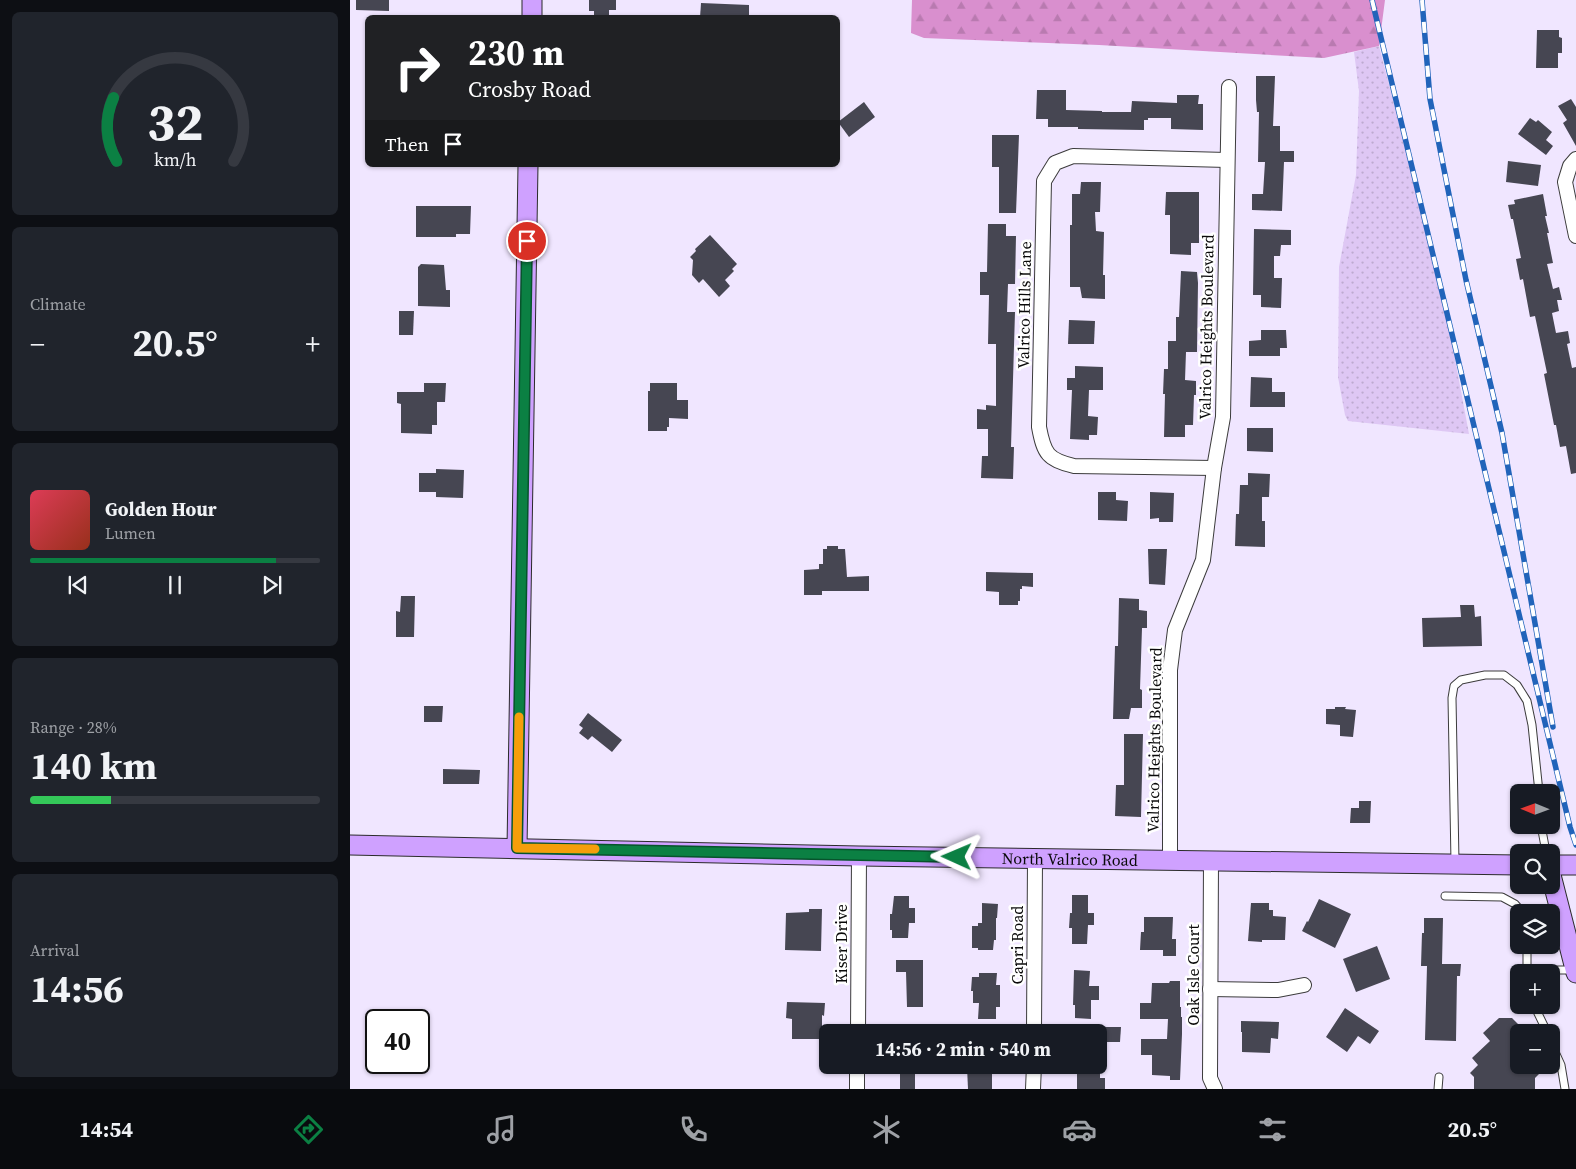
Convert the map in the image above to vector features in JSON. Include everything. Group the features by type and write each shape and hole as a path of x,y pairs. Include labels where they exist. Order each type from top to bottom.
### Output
{"street":[{"path":"532,0 532,15"},
{"name":"Valrico Heights Boulevard","path":"1170,860 1170,670 1175,630 1203,560 1214,468 1223,417 1228,87"},
{"name":"Valrico Hills Lane","path":"1214,468 1074,466 1051,458 1042,444 1039,428 1044,182 1055,163 1073,156 1227,160"},
{"path":"1576,159 1570,166 1565,182 1576,236"},
{"path":"517,848 528,167"},
{"name":"North Valrico Road","path":"350,844 859,856 1510,865"},
{"name":"Kiser Drive","path":"858,1024 859,856"},
{"name":"Capri Road","path":"1034,1024 1035,858"},
{"name":"Oak Isle Court","path":"1210,860 1210,1078 1214,1089"},
{"path":"1560,865 1576,865"},
{"path":"1556,894 1576,972"},
{"path":"1210,989 1278,990 1304,985"},
{"path":"857,1074 857,1089"},
{"path":"1034,1074 1034,1089"}],"lane":[{"path":"1455,864 1452,698 1454,686 1460,680 1485,675 1504,675 1517,685 1527,701 1532,725 1538,784"},
{"path":"1445,896 1502,897 1516,904"},
{"path":"1560,972 1576,972"},
{"path":"1560,1063 1565,1089"},
{"path":"1438,1077 1438,1089"}],"shaded area":[{"path":"1379,46 1449,327 1469,434 1348,421 1345,415 1338,377 1339,267 1356,175 1359,91 1354,52"}],"green space":[{"path":"912,0 1385,0 1379,46 1324,58 1099,45 924,38 911,33"}],"building":[{"path":"356,0 389,0 389,11 356,10"},
{"path":"589,0 616,0 616,10 609,10 609,15 594,15 594,11 589,11"},
{"path":"701,3 749,5 749,15 700,15"},
{"path":"1537,30 1559,30 1559,37 1562,38 1562,53 1558,53 1558,68 1536,68"},
{"path":"1256,76 1275,76 1273,126 1280,126 1280,151 1294,151 1294,162 1284,162 1282,211 1252,210 1252,194 1263,194 1265,162 1258,162 1259,112 1257,112 1256,100"},
{"path":"1037,90 1066,90 1066,110 1102,112 1131,112 1132,101 1177,103 1177,95 1199,95 1198,104 1203,104 1203,130 1171,129 1171,118 1148,118 1148,120 1144,120 1144,130 1048,127 1048,119 1036,119"},
{"path":"1571,99 1576,107 1576,146 1563,123 1567,120 1558,106"},
{"path":"864,102 875,117 849,137 840,125 840,120"},
{"path":"1530,118 1536,122 1538,120 1552,132 1546,140 1553,146 1546,155 1518,134"},
{"path":"992,135 1019,135 1016,213 999,213 999,167 992,167"},
{"path":"1508,161 1541,165 1538,186 1506,182"},
{"path":"1081,182 1101,182 1100,212 1095,212 1096,231 1104,232 1103,275 1105,275 1105,299 1082,298 1080,287 1070,287 1072,194 1080,194"},
{"path":"1166,192 1199,192 1199,243 1191,243 1191,255 1170,254 1170,215 1165,215"},
{"path":"1543,194 1549,233 1547,233 1553,263 1547,264 1553,289 1559,287 1562,300 1557,300 1559,311 1552,313 1556,333 1568,331 1570,343 1567,344 1572,368 1576,367 1576,473 1571,474 1566,446 1560,447 1556,425 1554,425 1544,374 1547,373 1535,316 1530,317 1523,279 1520,280 1516,259 1521,258 1513,219 1511,219 1508,205 1515,204 1514,200"},
{"path":"416,206 471,206 470,234 456,234 456,237 416,237"},
{"path":"988,224 1006,224 1006,236 1016,236 1015,284 1008,284 1007,312 1015,312 1011,447 1014,447 1013,479 981,478 982,456 988,456 988,429 977,429 977,409 986,410 986,405 996,406 996,344 988,344 989,295 980,295 980,272 987,272"},
{"path":"1254,229 1291,230 1291,245 1281,245 1280,256 1274,256 1274,278 1282,278 1281,308 1261,307 1261,295 1253,295"},
{"path":"710,235 737,264 732,269 734,271 725,280 730,286 719,297 703,279 699,283 692,275 693,260 690,257 696,251 695,249"},
{"path":"421,264 444,265 446,290 450,290 450,307 418,306 418,267"},
{"path":"1181,271 1197,272 1198,283 1197,352 1186,352 1185,380 1196,381 1193,425 1185,425 1185,437 1164,437 1164,369 1168,369 1168,341 1176,341 1176,317 1179,317"},
{"path":"399,311 414,311 413,335 399,335"},
{"path":"1069,320 1095,321 1094,344 1068,344"},
{"path":"1261,330 1286,330 1287,348 1280,348 1280,356 1249,356 1249,341 1261,340"},
{"path":"1075,366 1103,367 1103,390 1089,390 1088,416 1098,417 1097,435 1089,435 1089,440 1070,439 1072,390 1067,390 1067,378 1075,378"},
{"path":"1251,377 1272,378 1272,392 1285,392 1285,407 1250,407"},
{"path":"424,383 446,383 445,402 437,402 437,425 432,425 432,434 401,433 401,404 397,403 397,392 424,392"},
{"path":"650,383 677,383 677,400 688,400 688,419 669,418 667,431 648,431 648,391 650,391"},
{"path":"1247,428 1273,428 1273,452 1247,451"},
{"path":"436,469 464,470 463,498 436,497 436,492 419,492 419,473 436,473"},
{"path":"1248,473 1270,474 1269,497 1262,497 1262,521 1265,521 1265,547 1235,546 1236,514 1239,514 1240,485 1248,485"},
{"path":"1098,492 1116,492 1116,500 1128,501 1127,521 1098,520"},
{"path":"1150,492 1174,493 1173,522 1159,522 1159,518 1150,519"},
{"path":"827,546 838,546 838,549 845,549 847,577 869,576 869,591 822,591 822,595 804,595 804,570 819,569 819,564 823,564 823,549 827,549"},
{"path":"1148,549 1167,549 1165,585 1149,584"},
{"path":"986,572 1033,573 1033,587 1022,586 1018,605 999,605 999,592 986,591"},
{"path":"401,596 415,596 414,637 396,637 396,611 400,612"},
{"path":"1119,598 1139,599 1139,610 1147,611 1147,628 1142,628 1140,689 1142,690 1142,708 1131,708 1129,719 1113,719 1115,646 1118,646"},
{"path":"1460,605 1474,605 1475,617 1481,616 1482,646 1423,647 1422,618 1461,617"},
{"path":"424,706 443,706 442,722 424,722"},
{"path":"1335,707 1346,707 1345,709 1356,710 1353,737 1340,736 1340,725 1326,724 1326,709 1335,709"},
{"path":"588,713 622,740 612,752 592,736 588,740 579,733 583,728 579,725"},
{"path":"1124,734 1143,734 1141,817 1115,816 1116,785 1124,785"},
{"path":"443,769 480,770 479,784 443,784"},
{"path":"1359,801 1371,801 1370,823 1350,823 1351,808 1359,808"},
{"path":"1072,895 1088,895 1088,913 1094,913 1094,925 1088,925 1087,944 1072,944 1072,928 1069,928 1070,913 1072,913"},
{"path":"894,896 909,896 909,908 915,908 915,923 909,923 908,938 892,938 890,914 892,914"},
{"path":"1319,899 1351,914 1335,948 1302,931"},
{"path":"982,903 998,904 996,940 994,940 993,950 972,948 972,926 978,926 978,923 982,923"},
{"path":"1251,903 1269,903 1269,910 1273,910 1273,916 1286,917 1285,940 1248,941"},
{"path":"809,909 822,909 821,951 785,950 786,913 809,912"},
{"path":"1144,917 1173,917 1172,939 1176,939 1176,956 1163,956 1163,950 1140,950 1141,932 1144,932"},
{"path":"1424,918 1443,918 1442,964 1461,964 1460,976 1457,976 1456,1041 1425,1040 1427,966 1421,966"},
{"path":"1377,946 1390,979 1356,992 1343,959"},
{"path":"896,960 923,960 923,1007 907,1007 906,972 896,972"},
{"path":"1074,970 1090,971 1089,986 1099,986 1099,1000 1091,1000 1091,1019 1075,1018 1075,1005 1073,1005"},
{"path":"979,973 997,973 996,985 1000,985 1000,1007 996,1007 996,1019 978,1019 979,1003 973,1003 973,991 971,991 972,977 979,977"},
{"path":"1170,981 1180,981 1182,1034 1180,1080 1170,1080 1170,1076 1152,1075 1152,1055 1141,1055 1141,1039 1167,1039 1168,1019 1140,1019 1140,1003 1151,1003 1152,983 1169,983"},
{"path":"787,1002 825,1003 822,1024 819,1024 819,1039 792,1039 792,1019 786,1018"},
{"path":"1345,1008 1379,1031 1370,1044 1358,1036 1347,1052 1326,1037"},
{"path":"1499,1018 1512,1018 1518,1024 1510,1024 1510,1074 1539,1074 1535,1078 1535,1089 1474,1089 1474,1077 1470,1073 1478,1065 1472,1058 1490,1041 1483,1033"},
{"path":"1241,1021 1279,1022 1278,1039 1271,1038 1270,1053 1242,1052"},
{"path":"1107,1027 1121,1027 1120,1042 1107,1042"},
{"path":"900,1074 915,1074 915,1089 900,1089"},
{"path":"967,1074 992,1074 992,1089 968,1089"},
{"path":"1077,1074 1100,1074 1100,1078 1105,1078 1105,1089 1077,1089"}],"railway":[{"path":"1372,0 1570,827 1576,845"},
{"path":"1422,0 1430,99 1466,280 1502,433 1553,727"}],"slow traffic":[{"path":"519,717 517,848 595,849"}],"route":[{"path":"527,241 517,848 957,857"}]}
